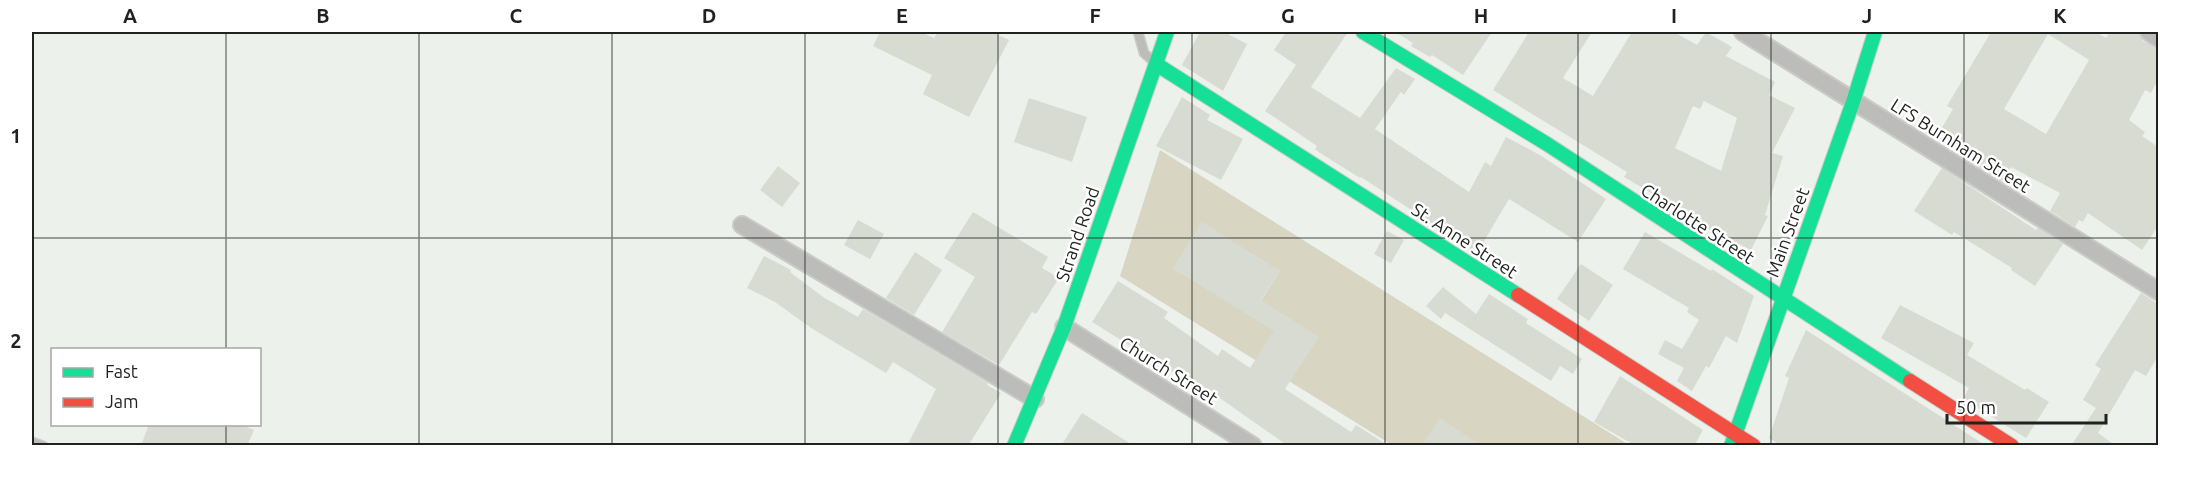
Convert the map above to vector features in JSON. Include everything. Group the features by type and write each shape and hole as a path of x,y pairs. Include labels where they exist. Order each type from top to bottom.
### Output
{"street":[{"name":"Strand Road","path":"1014,446 1064,327 1167,32"},
{"name":"Charlotte Street","path":"1364,32 1547,144 1782,300 2012,446"},
{"name":"LFS Burnham Street","path":"1743,32 2158,291"},
{"name":"Main Street","path":"1733,440 1853,102 1875,32"},
{"path":"2149,32 2158,38"},
{"name":"St. Anne Street","path":"1156,64 1733,440 1754,446"},
{"path":"742,225 1035,399"},
{"name":"Church Street","path":"1064,327 1253,446"}],"lane":[{"path":"1138,32 1144,53 1156,64"},
{"path":"32,442 43,446"}],"shaded area":[{"path":"1160,150 1629,445 1392,445 1120,276","holes":["1173,268 1280,271 1251,316"]}],"building":[{"path":"880,32 921,32 934,38 938,32 992,32 1009,40 969,117 923,94 932,75 873,46"},
{"path":"1200,32 1224,32 1247,44 1223,91 1182,65"},
{"path":"1286,32 1348,32 1311,87 1360,118 1396,68 1415,79 1404,95 1401,92 1375,129 1469,192 1485,162 1491,166 1506,137 1540,155 1606,199 1578,242 1509,199 1477,253 1320,153 1315,149 1317,146 1265,111 1296,65 1274,50"},
{"path":"1395,32 1492,32 1463,75 1432,55 1430,57 1411,46 1413,43"},
{"path":"1529,32 1592,32 1563,78 1593,96 1632,32 1674,32 1697,45 1706,32 1732,47 1726,56 1775,82 1769,95 1795,108 1772,153 1783,156 1765,215 1768,216 1751,250 1658,201 1652,197 1653,194 1624,177 1627,172 1493,90","holes":["1704,101 1737,118 1721,171 1675,148 1693,106 1700,109"]},
{"path":"1991,32 2096,32 2106,38 2110,32 2139,32 2143,41 2158,48 2158,80 2151,93 2145,90 2129,120 2145,132 2142,136 2158,147 2158,226 2142,250 2088,213 2083,222 2079,220 2075,227 2050,211 2060,193 2011,167 2003,182 1953,151 1957,145 1939,133 1953,109 1947,106","holes":["2048,34 2089,60 2046,134 2004,109"]},
{"path":"1182,97 1210,115 1207,120 1243,139 1221,180 1156,146"},
{"path":"1029,98 1087,117 1072,162 1014,142"},
{"path":"778,166 800,183 782,207 760,190"},
{"path":"1942,168 2036,230 2038,228 2063,244 2035,286 2011,270 2012,268 1954,232 1952,235 1914,211"},
{"path":"973,212 1048,257 1042,268 1059,278 1036,314 1032,312 999,365 942,332 975,277 944,258"},
{"path":"858,220 884,234 870,259 844,245"},
{"path":"1202,222 1280,271 1261,300 1319,337 1285,389 1351,432 1356,425 1389,446 1288,446 1190,377 1187,381 1092,322 1118,281 1168,312 1164,318 1218,356 1222,349 1250,368 1274,331 1173,268"},
{"path":"1387,231 1404,240 1391,263 1374,254"},
{"path":"1645,232 1711,271 1712,269 1754,296 1737,343 1726,336 1709,368 1706,366 1692,391 1677,381 1684,368 1658,354 1665,340 1682,349 1699,320 1687,312 1689,308 1623,269"},
{"path":"915,252 942,270 914,315 886,298"},
{"path":"764,256 791,270 790,272 823,297 858,317 863,309 1001,393 968,446 907,446 936,389 893,362 886,373 811,328 775,302 747,288"},
{"path":"1581,264 1613,285 1589,321 1557,299"},
{"path":"1443,287 1476,314 1489,294 1528,319 1526,323 1582,359 1573,374 1560,366 1551,381 1445,313 1441,319 1426,306"},
{"path":"2141,293 2158,304 2158,356 2146,376 2135,370 2098,433 2116,446 2071,446 2096,408 2083,400 2101,369 2095,365"},
{"path":"1900,305 1974,343 1967,355 2049,402 2026,438 1963,399 1969,388 1881,338"},
{"path":"1806,330 1985,445 1781,446 1769,438 1789,378 1785,376"},
{"path":"1620,376 1703,430 1694,446 1636,446 1594,422"},
{"path":"1082,413 1134,446 1061,446"},
{"path":"1440,418 1482,446 1421,446"},
{"path":"148,426 245,426 254,430 247,446 141,446"}],"traffic: fast":[{"path":"1014,446 1064,327 1167,32"},
{"path":"1363,32 1547,144 1910,381"},
{"path":"1731,446 1853,102 1875,32"},
{"path":"1156,64 1518,295"}],"traffic: jam":[{"path":"1518,295 1754,446"},
{"path":"1910,381 2012,446"}]}
